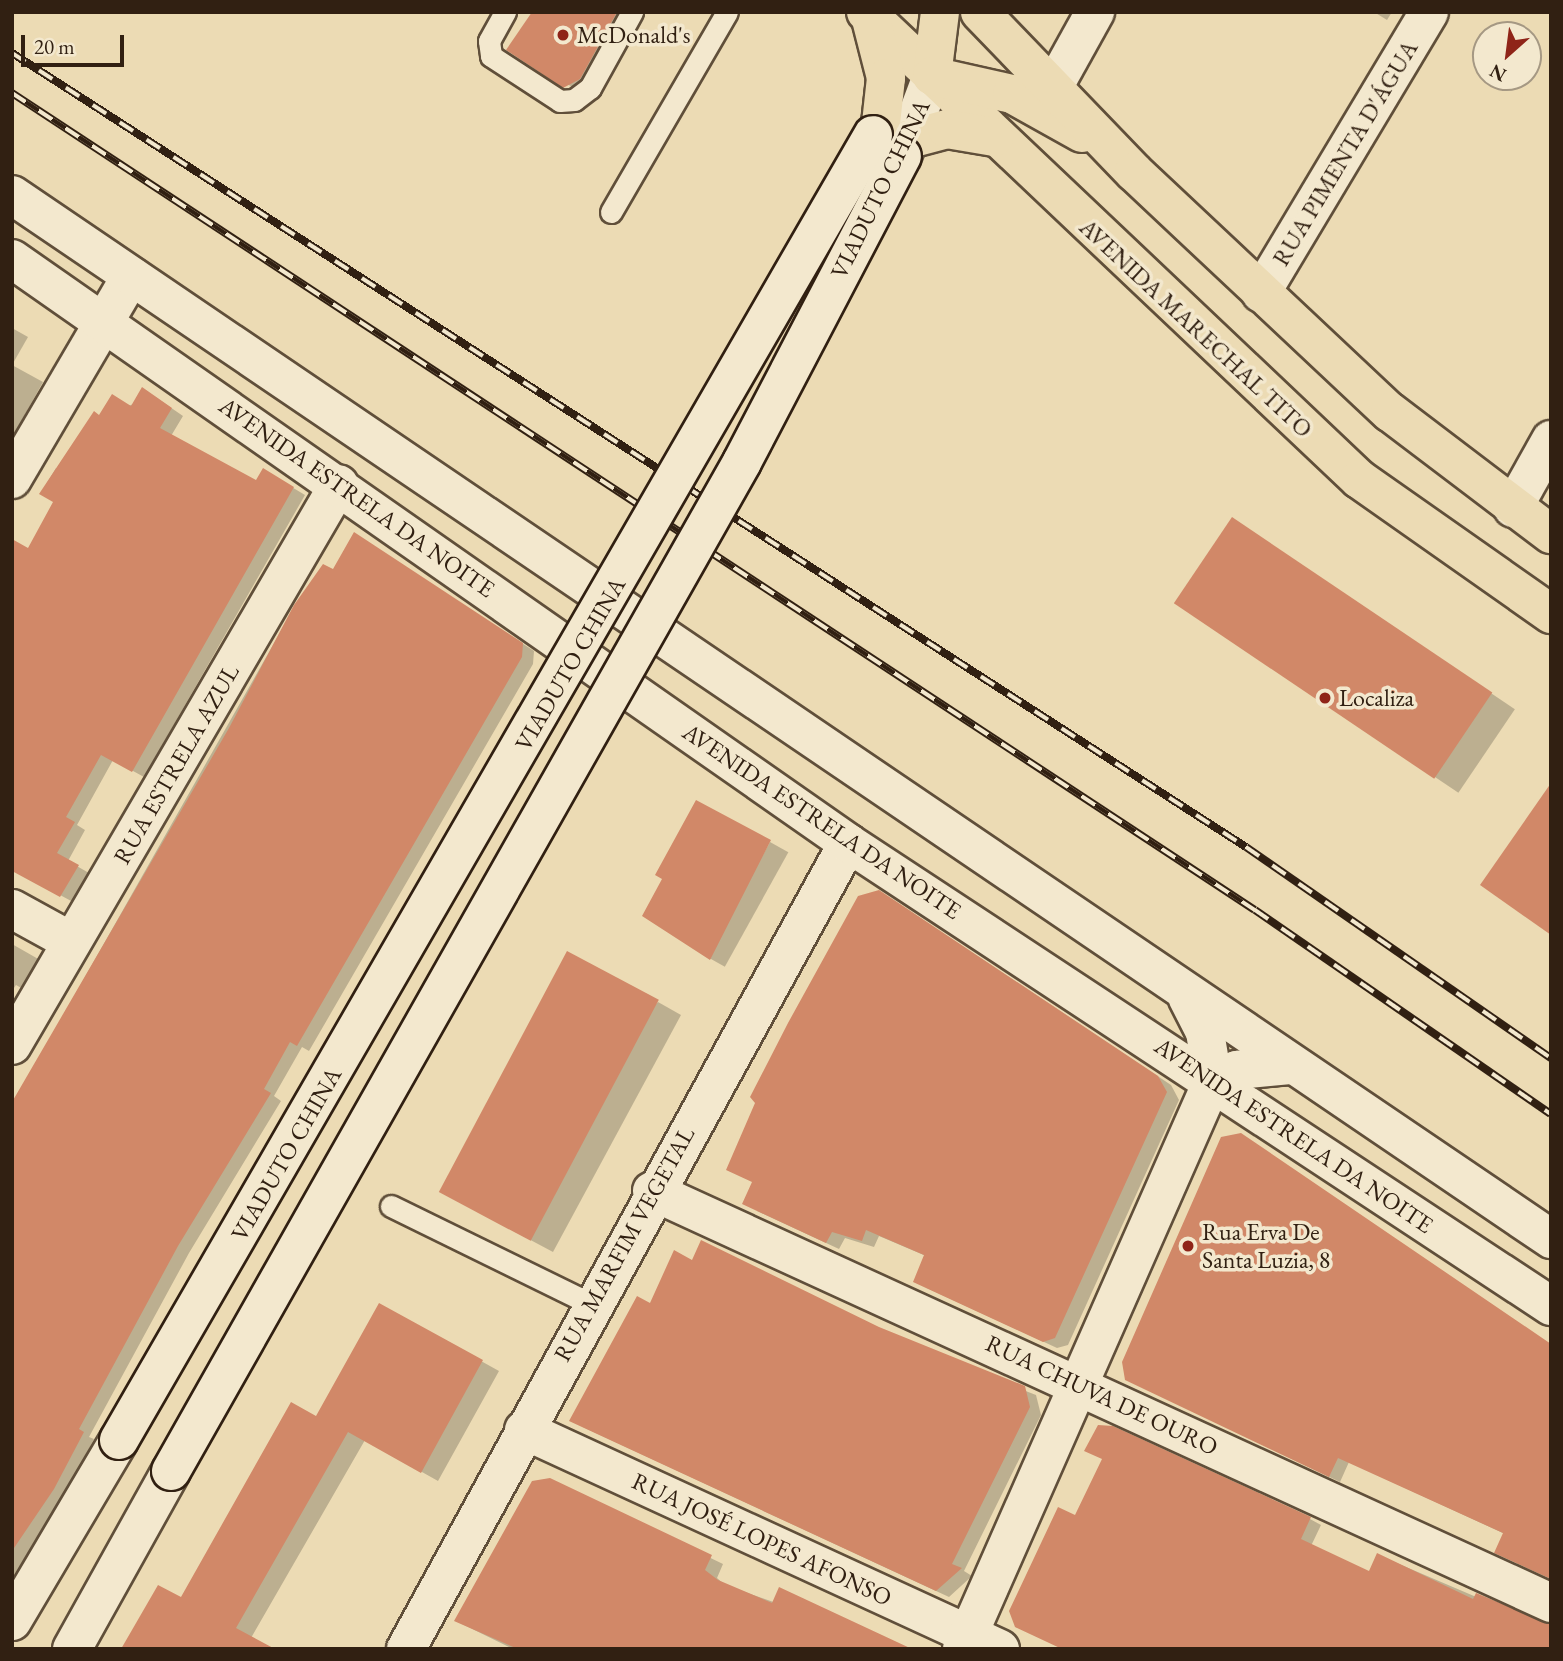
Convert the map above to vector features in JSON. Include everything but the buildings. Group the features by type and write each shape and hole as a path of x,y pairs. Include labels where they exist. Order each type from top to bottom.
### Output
{"main road":[{"path":"940,12 932,76 1012,94 1134,172"},
{"path":"980,12 1134,172 1390,412 1513,508 1551,534"},
{"path":"868,15 886,68 891,138 947,129 994,137"},
{"name":"AVENIDA MARECHAL TITO","path":"868,15 994,137 1359,479 1551,614"}],"street":[{"path":"1054,86 1095,12"},
{"name":"RUA PIMENTA D'ÁGUA","path":"1261,293 1429,12"},
{"name":"VIADUTO CHINA","path":"12,1621 891,138 932,76"},
{"name":"VIADUTO CHINA","path":"72,1649 741,462 891,138"},
{"path":"12,195 1187,997 1551,1239"},
{"name":"AVENIDA ESTRELA DA NOITE","path":"12,259 339,484 848,843 1213,1080 1551,1306"},
{"path":"12,479 131,276"},
{"path":"1513,508 1551,440"},
{"name":"RUA ESTRELA AZUL","path":"12,1045 339,484"},
{"name":"RUA MARFIM VEGETAL","path":"405,1649 652,1191 848,843"},
{"path":"12,909 72,942"},
{"path":"977,1644 1076,1383 1213,1080 1205,1032 1187,997"},
{"path":"1213,1080 1237,1070 1290,1065"},
{"name":"RUA CHUVA DE OURO","path":"652,1191 1076,1383 1551,1603"},
{"name":"RUA JOSÉ LOPES AFONSO","path":"524,1430 977,1644"}],"lane":[{"path":"505,12 489,41 491,56 560,101 574,100 590,88 632,12"},
{"path":"611,212 727,12"},
{"path":"391,1206 591,1304"}],"railway":[{"path":"12,53 1246,847 1551,1058"},
{"path":"12,93 1255,910 1551,1114"}],"place":[{"name":"McDonald's","path":"563,35"},
{"name":"Localiza","path":"1325,698"},
{"name":"Rua Erva De Santa Luzia, 8","path":"1188,1246"}]}
